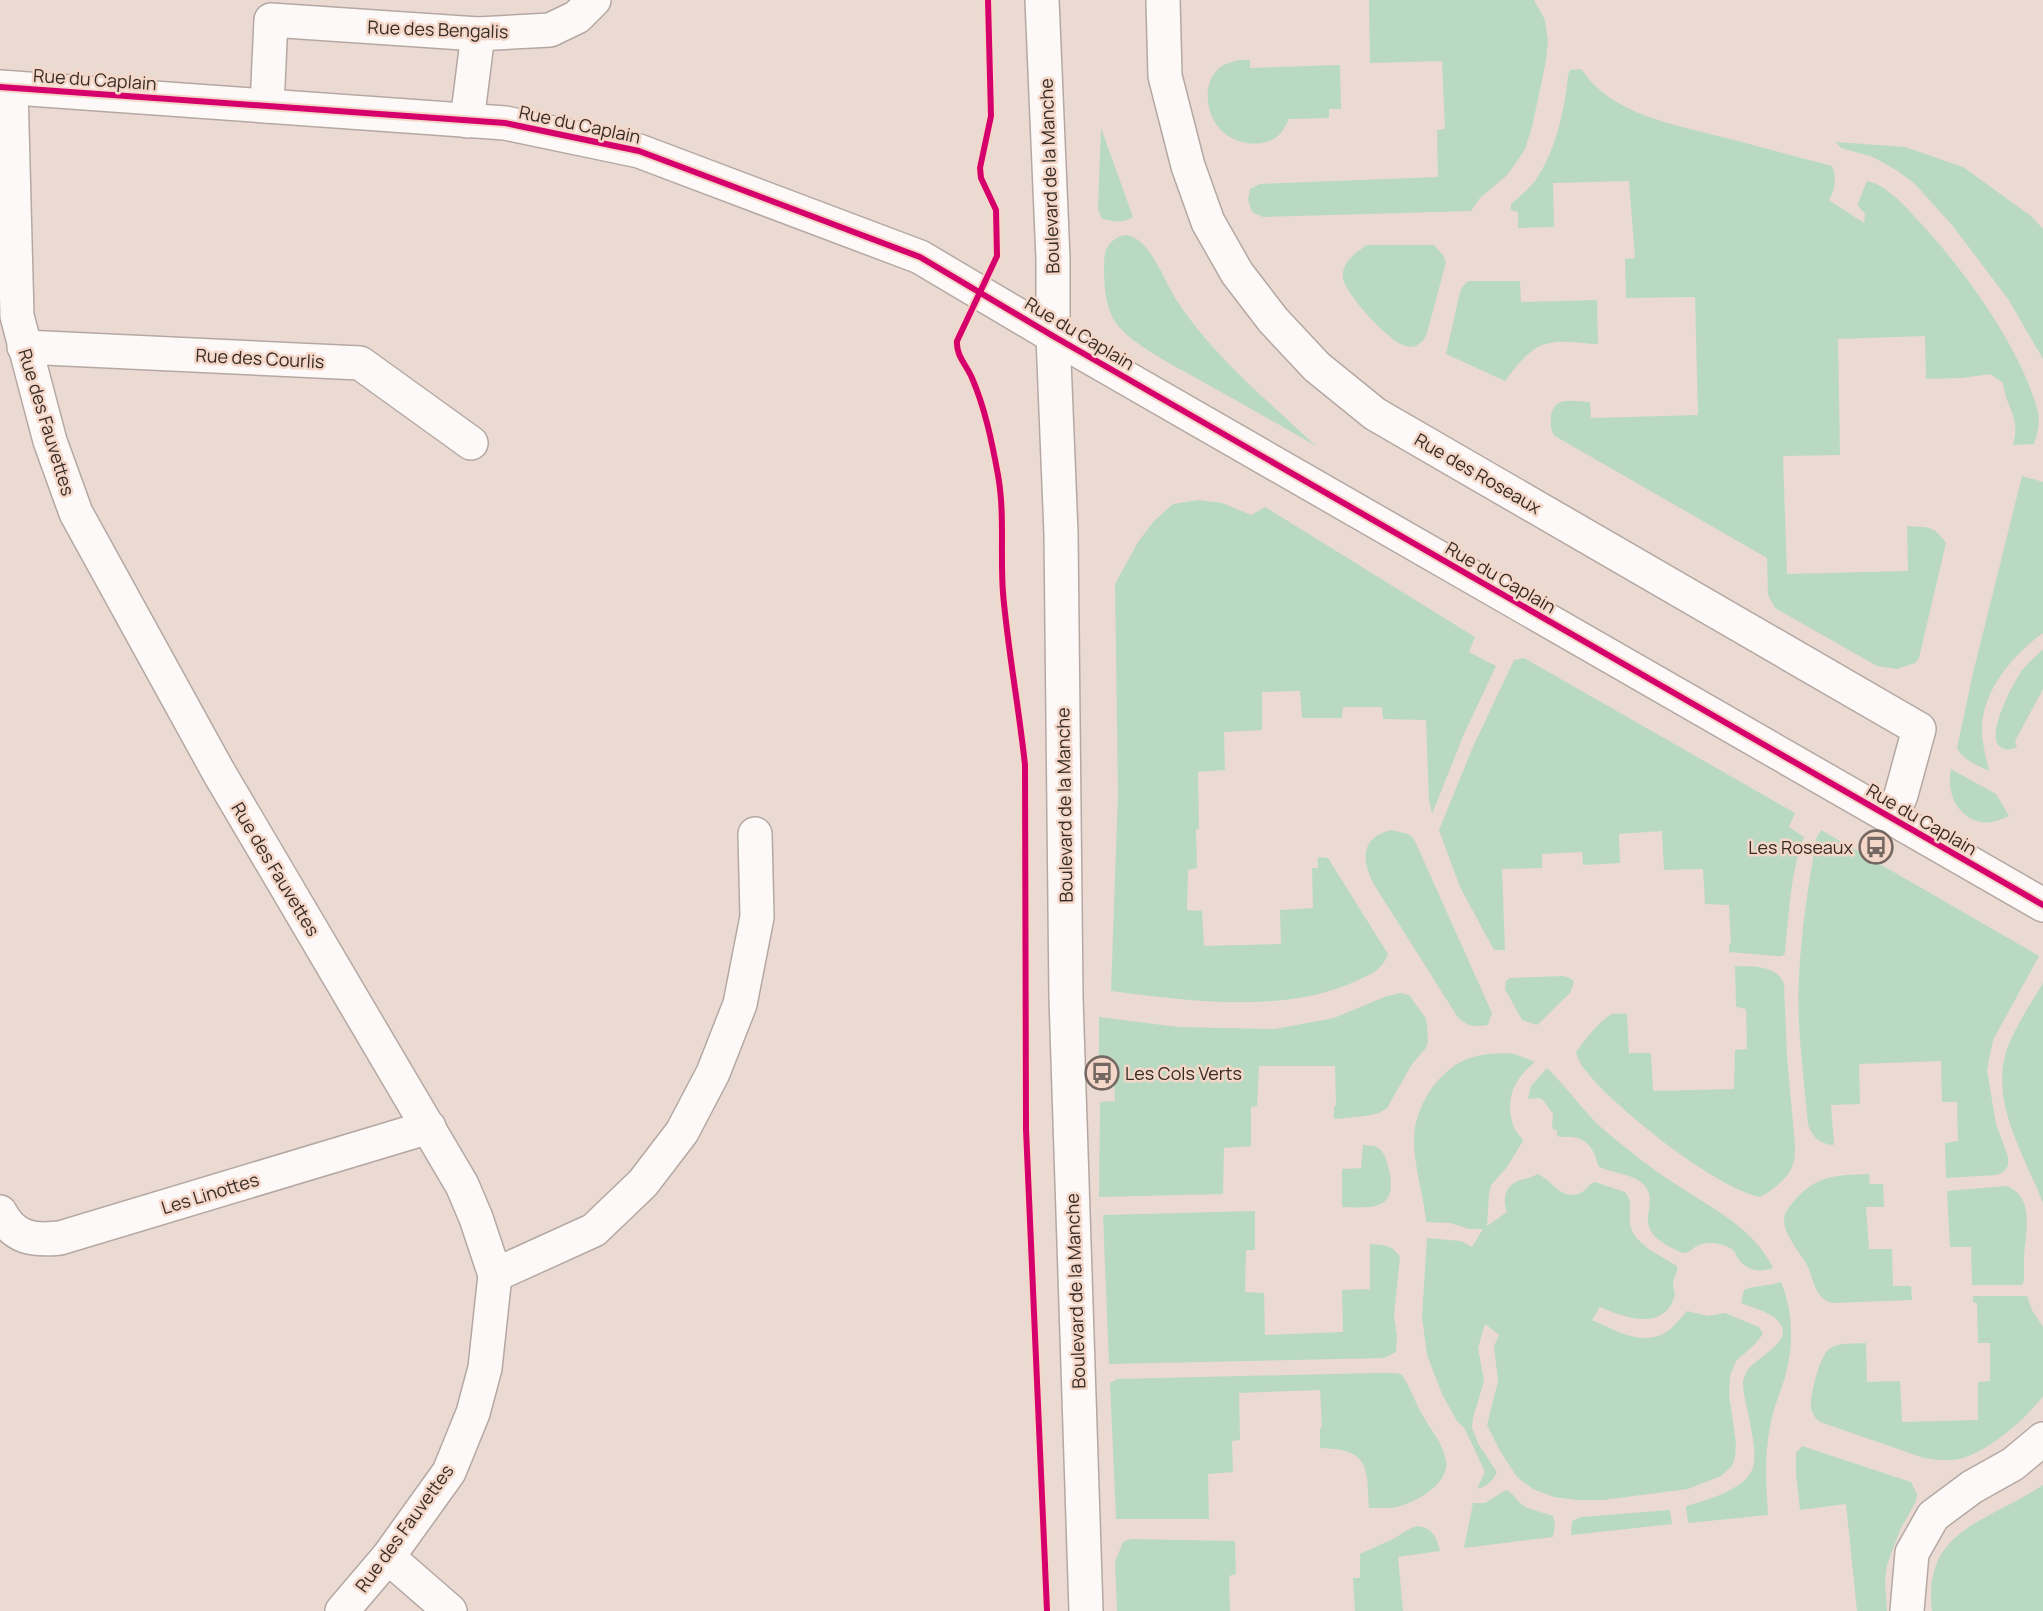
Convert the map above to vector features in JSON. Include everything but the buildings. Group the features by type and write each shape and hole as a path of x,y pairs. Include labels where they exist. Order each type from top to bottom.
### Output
{"street":[{"name":"Rue des Bengalis","path":"267,106 272,10 478,34 550,30 577,17 594,0"},
{"name":"Boulevard de la Manche","path":"1042,0 1053,259 1053,336 1060,533 1066,998 1086,1611"},
{"name":"Rue des Roseaux","path":"1163,0 1165,76 1188,166 1208,222 1237,273 1273,320 1317,367 1375,414 1919,729 1901,795 1891,818"},
{"path":"467,121 478,34"},
{"name":"Rue du Caplain","path":"5,87 506,123 649,155 920,257 1053,336 2043,905"},
{"name":"Rue des Fauvettes","path":"5,87 14,327 75,513 218,771 462,1185 495,1275 485,1368 473,1413 449,1472 388,1557 342,1611"},
{"name":"Rue des Courlis","path":"14,327 360,363 471,442"},
{"path":"495,1275 594,1230 643,1184 682,1131 713,1073 740,1004 757,917 754,834"},
{"name":"Les Linottes","path":"0,1212 9,1228 23,1235 40,1240 60,1238 429,1127"},
{"path":"1907,1611 1911,1553 1933,1516 1972,1487 2013,1464 2043,1439"},
{"path":"388,1557 450,1611"}],"green space":[{"path":"1369,0 1534,0 1545,20 1548,41 1532,127 1525,149 1506,176 1480,198 1471,211 1263,217 1252,212 1248,200 1250,189 1260,184 1438,177 1437,130 1445,129 1442,61 1370,63"},
{"path":"1250,60 1250,68 1340,65 1341,109 1329,109 1329,118 1289,119 1279,135 1265,142 1249,143 1233,139 1215,123 1209,107 1208,91 1213,75 1218,69 1225,64"},
{"path":"1581,69 1594,85 1610,98 1646,116 1832,166 1835,183 1829,200 1864,223 1865,214 1858,203 1867,181 1881,186 1904,206 1951,258 2004,335 2030,387 2038,412 2037,436 2034,444 2013,445 2014,419 2003,383 1990,374 1962,378 1926,379 1925,336 1838,339 1840,455 1783,456 1787,574 1908,571 1907,526 1933,530 1946,543 1919,658 1915,663 1897,669 1877,666 1775,608 1768,595 1767,558 1553,434 1551,417 1553,410 1565,401 1590,402 1591,418 1698,415 1695,297 1626,298 1625,259 1635,258 1629,181 1553,183 1554,227 1518,228 1518,212 1511,210 1511,204 1535,181 1548,158 1562,117 1568,75 1570,70"},
{"path":"1101,128 1133,217 1125,221 1102,219 1098,209"},
{"path":"1836,142 1905,147 1963,167 2031,216 2043,229 2043,359 2008,299 1952,225 1915,184 1873,157 1841,148"},
{"path":"1125,235 1142,243 1149,251 1177,301 1207,341 1316,446 1165,360 1123,331 1112,317 1107,303 1104,265 1108,246 1115,239"},
{"path":"1367,245 1434,245 1443,255 1446,262 1427,333 1422,342 1416,346 1406,346 1390,336 1360,306 1346,285 1343,278 1344,268 1354,255"},
{"path":"1468,281 1520,281 1521,302 1597,300 1598,344 1559,342 1540,346 1523,359 1505,381 1446,354 1460,292"},
{"path":"2022,476 2043,482 2043,633 2012,661 1989,698 1984,711 1982,731 1989,771 1966,759 1957,748 1973,673"},
{"path":"1198,500 1222,503 1251,515 1265,507 1475,637 1469,652 1496,666 1464,734 1432,814 1429,800 1426,720 1383,719 1382,707 1343,707 1342,718 1302,718 1300,691 1262,692 1262,730 1224,732 1225,770 1198,772 1197,868 1188,870 1187,910 1202,911 1204,946 1281,944 1280,910 1313,908 1312,868 1318,868 1318,857 1328,858 1388,954 1382,965 1374,972 1326,992 1266,1002 1234,1002 1202,1001 1111,991 1118,794 1115,584 1138,542 1154,521 1173,504"},
{"path":"2043,649 2043,689 2015,741 2017,747 2003,749 1996,739 1996,730 2003,707 2023,669"},
{"path":"1524,658 1795,813 1789,827 1804,837 1793,880 1785,953 1782,956 1729,952 1731,944 1729,905 1705,904 1703,869 1664,870 1662,831 1619,834 1620,863 1583,865 1582,852 1542,854 1542,868 1502,869 1505,950 1494,950 1460,887 1439,830 1472,749 1514,660"},
{"path":"1951,769 1996,794 2009,816 1984,822 1965,815 1959,809 1952,794"},
{"path":"1391,830 1408,834 1414,839 1492,1013 1488,1025 1471,1025 1457,1016 1373,883 1367,865 1366,850 1374,838"},
{"path":"1821,830 2039,956 1993,1040 1987,1070 1996,1124 2008,1157 2008,1166 2002,1173 1946,1178 1945,1143 1958,1141 1957,1102 1942,1102 1941,1061 1859,1064 1860,1104 1831,1105 1834,1145 1821,1142 1810,1130 1799,1032 1798,995 1808,890 1816,839"},
{"path":"1735,966 1770,970 1781,978 1784,984 1795,1157 1792,1167 1783,1180 1760,1197 1741,1191 1717,1178 1691,1162 1638,1122 1595,1082 1581,1064 1576,1053 1608,1016 1627,1014 1629,1053 1651,1053 1653,1091 1734,1089 1735,1050 1747,1049 1746,1009 1736,1007"},
{"path":"1563,976 1574,982 1570,993 1537,1025 1522,1020 1505,989 1506,981 1510,978"},
{"path":"2043,983 2043,1203 2010,1123 2004,1102 2002,1081 2004,1060 2011,1039"},
{"path":"1400,993 1409,995 1425,1017 1428,1042 1426,1048 1412,1064 1387,1108 1379,1113 1366,1116 1334,1119 1335,1066 1259,1066 1257,1106 1251,1107 1251,1146 1224,1148 1223,1194 1099,1197 1100,1102 1115,1101 1113,1059 1099,1059 1099,1017 1178,1027 1275,1029 1334,1018"},
{"path":"1499,1053 1515,1054 1535,1062 1522,1075 1513,1089 1511,1115 1514,1127 1523,1141 1507,1167 1491,1185 1487,1226 1507,1212 1505,1198 1510,1186 1537,1174 1567,1194 1580,1193 1595,1182 1625,1192 1630,1203 1630,1223 1636,1237 1649,1249 1677,1266 1673,1284 1675,1296 1668,1309 1652,1318 1631,1318 1600,1307 1592,1320 1630,1336 1649,1338 1668,1331 1687,1311 1708,1316 1725,1313 1759,1327 1763,1334 1736,1361 1730,1376 1729,1395 1736,1443 1735,1458 1732,1466 1721,1476 1688,1489 1603,1500 1554,1497 1533,1489 1517,1477 1487,1425 1498,1381 1494,1346 1499,1335 1485,1324 1478,1348 1484,1381 1472,1428 1479,1445 1497,1472 1489,1483 1477,1489 1485,1472 1465,1429 1457,1421 1442,1394 1427,1355 1422,1317 1427,1238 1461,1241 1472,1247 1483,1229 1469,1229 1450,1223 1426,1222 1414,1140 1415,1128 1423,1103 1437,1081 1446,1072 1467,1059"},
{"path":"1547,1068 1610,1135 1660,1173 1744,1230 1765,1254 1773,1268 1753,1270 1741,1262 1733,1250 1721,1244 1704,1243 1685,1253 1659,1240 1651,1232 1648,1224 1650,1201 1645,1186 1629,1176 1598,1166 1593,1151 1586,1142 1577,1138 1557,1136 1557,1131 1552,1128 1553,1114 1543,1100 1528,1099 1531,1086"},
{"path":"1363,1145 1375,1146 1385,1156 1391,1183 1390,1193 1387,1200 1381,1204 1342,1207 1342,1169 1361,1168"},
{"path":"1869,1174 1870,1184 1883,1184 1884,1207 1866,1207 1869,1249 1892,1249 1893,1286 1911,1286 1912,1300 1832,1303 1826,1301 1816,1288 1808,1267 1787,1233 1785,1215 1802,1192 1819,1181 1837,1176"},
{"path":"2007,1186 2022,1198 2027,1216 2024,1280 2022,1285 1972,1285 1971,1247 1950,1247 1947,1191"},
{"path":"1255,1211 1255,1250 1246,1250 1245,1292 1264,1293 1265,1335 1343,1332 1342,1290 1370,1289 1370,1244 1383,1245 1390,1247 1400,1257 1394,1315 1397,1337 1396,1352 1384,1358 1109,1364 1103,1215"},
{"path":"1781,1282 1788,1304 1791,1339 1786,1373 1774,1410 1767,1446 1768,1515 1688,1523 1686,1506 1713,1498 1731,1489 1740,1484 1751,1472 1754,1459 1753,1437 1743,1380 1751,1366 1775,1346 1783,1332 1780,1324 1772,1316 1741,1303 1744,1290"},
{"path":"1973,1296 2027,1296 2032,1310 2043,1327 2043,1396 2028,1414 2008,1431 1966,1457 1939,1460 1924,1458 1820,1422 1815,1417 1811,1408 1812,1393 1819,1367 1826,1353 1837,1345 1866,1343 1867,1382 1900,1381 1902,1422 1978,1420 1978,1382 1990,1381 1990,1343 1978,1343 1977,1303 1973,1302"},
{"path":"1373,1373 1402,1375 1442,1449 1446,1461 1443,1477 1422,1496 1397,1507 1369,1508 1366,1471 1357,1456 1336,1449 1320,1448 1320,1428 1322,1427 1320,1390 1239,1393 1240,1440 1232,1441 1233,1472 1208,1474 1209,1519 1116,1519 1110,1383 1117,1379"},
{"path":"1802,1446 1911,1482 1917,1494 1916,1501 1900,1530 1887,1565 1885,1582 1887,1611 1857,1611 1846,1504 1800,1510 1796,1453"},
{"path":"2043,1485 2043,1611 1932,1611 1932,1583 1938,1562 1948,1544 1982,1519"},
{"path":"1506,1490 1524,1506 1553,1516 1555,1525 1553,1537 1464,1548 1473,1503 1485,1503"},
{"path":"1670,1510 1672,1524 1571,1535 1572,1521 1581,1517"},
{"path":"1418,1526 1433,1534 1440,1551 1398,1557 1403,1611 1355,1611 1353,1578 1360,1578 1360,1554"},
{"path":"1131,1539 1235,1541 1236,1574 1229,1576 1230,1611 1117,1611 1115,1562 1123,1542"}],"cycle path":[{"path":"988,0 991,116 980,168 981,178 996,210 997,256 957,341 957,346 981,401 998,475 1003,593 1025,765 1026,1129 1047,1611"},
{"path":"0,87 505,123 639,151 920,257 1053,336 2043,905"}],"place":[{"name":"Les Roseaux","path":"1876,847"},
{"name":"Les Cols Verts","path":"1102,1073"}]}
